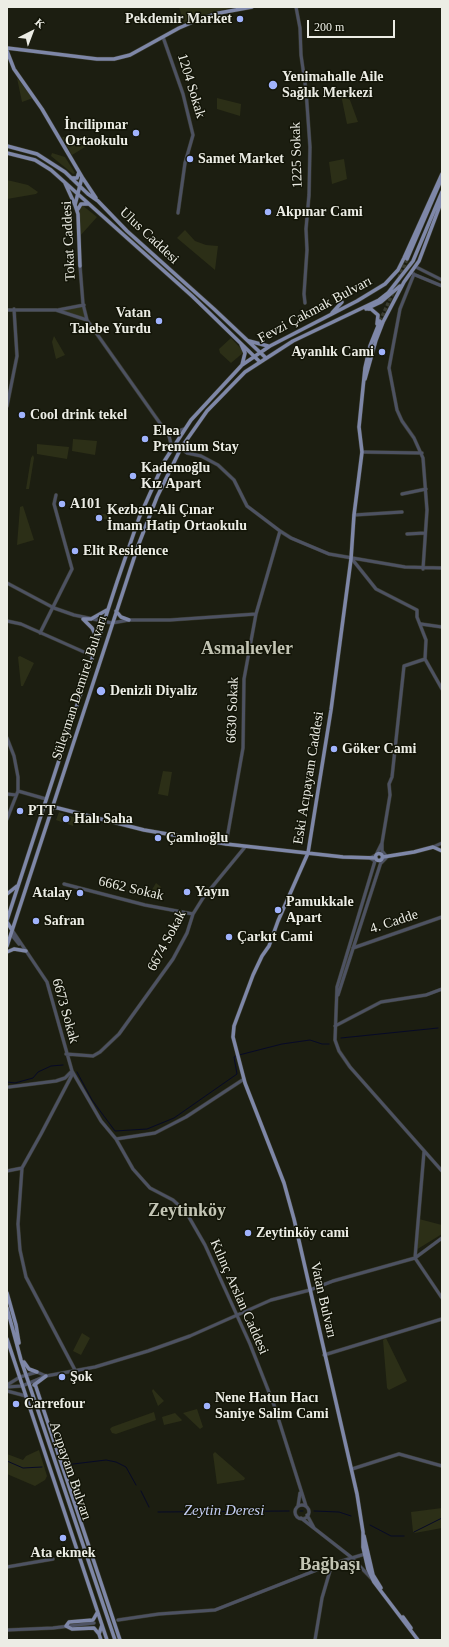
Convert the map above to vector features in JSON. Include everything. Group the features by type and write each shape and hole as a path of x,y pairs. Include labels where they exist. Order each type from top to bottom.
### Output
{"main road":[{"path":"7,48 109,60 130,55 200,19 219,13 252,7"},
{"path":"7,51 14,69 42,109 98,201"},
{"name":"Ulus Caddesi","path":"7,146 37,154 70,176 80,187 98,201 127,231 266,358"},
{"name":"Ulus Caddesi","path":"7,153 35,160 64,180 88,204 192,296 260,362"},
{"path":"70,176 76,179 79,172"},
{"path":"407,259 442,175"},
{"name":"Fevzi Çakmak Bulvarı","path":"172,448 184,429 242,365 270,346 375,292 386,284 398,270 442,175"},
{"name":"Tokat Caddesi","path":"80,266 78,209 75,205 82,177"},
{"path":"64,180 75,205"},
{"name":"Fevzi Çakmak Bulvarı","path":"181,448 208,411 245,372 293,341 388,293 408,269 442,192"},
{"path":"355,311 366,309 381,302 413,274 442,200"},
{"path":"78,209 82,204 88,204"},
{"path":"362,388 376,340 386,315 404,282"},
{"path":"330,314 342,302"},
{"path":"366,309 371,309 378,315 377,328"},
{"path":"362,388 367,355 380,321"},
{"path":"246,339 270,346"},
{"path":"241,343 245,353 242,365"},
{"name":"Eski Acıpayam Caddesi","path":"244,1079 233,1037 234,1026 253,976 262,956 270,946 278,921 308,853 331,710 352,561 354,515 362,452 358,427 362,388"},
{"name":"Süleyman Demirel Bulvarı","path":"7,921 107,610 139,518 172,448"},
{"name":"Süleyman Demirel Bulvarı","path":"7,946 13,933 112,623 148,518 181,448"},
{"path":"83,619 91,619 107,610"},
{"path":"116,611 121,617 129,620"},
{"path":"83,619 92,628 98,640"},
{"path":"54,807 144,830 226,844 308,853 376,858 378,860 383,857 414,852 433,846 442,851"},
{"path":"376,858 379,853 383,857"},
{"path":"7,894 13,891 18,884"},
{"path":"7,921 13,933"},
{"path":"7,929 13,933"},
{"path":"7,952 14,949 26,951"},
{"name":"Vatan Bulvarı","path":"244,1079 284,1183 352,1469 368,1569 374,1582 419,1640"},
{"path":"7,1294 16,1325 21,1360 29,1369 37,1372"},
{"name":"Acıpayam Bulvarı","path":"7,1308 21,1360 115,1640"},
{"name":"Acıpayam Bulvarı","path":"7,1339 107,1640"},
{"path":"32,1392 35,1384 46,1376"},
{"path":"35,1384 120,1640"},
{"name":"Vatan Bulvarı","path":"366,1554 373,1576 419,1640"},
{"path":"98,1612 93,1620 69,1622 66,1626 70,1629 94,1628 99,1634 101,1640"},
{"path":"99,1634 102,1625"}],"street":[{"name":"1225 Sokak","path":"296,7 300,28 301,55 306,90 310,147 309,195 306,229 307,250 304,294 305,302"},
{"name":"1204 Sokak","path":"163,37 183,94 193,135 185,163 178,213"},
{"name":"Tokat Caddesi","path":"80,266 87,320 163,427 170,438 172,448"},
{"path":"416,267 442,280"},
{"path":"423,569 426,533 426,489 422,453 402,421 397,410 389,368 400,309 413,274 442,286"},
{"path":"7,310 56,310 84,305"},
{"path":"7,406 17,356 14,309"},
{"path":"56,310 87,320"},
{"path":"163,427 176,432 184,429"},
{"path":"181,448 187,453 201,456 218,464 234,480 247,506 280,532 329,554 352,561 423,569 442,568"},
{"path":"362,452 422,453"},
{"path":"402,494 426,489"},
{"path":"40,633 54,608 72,569 54,504 56,495"},
{"path":"354,515 402,512"},
{"name":"6630 Sokak","path":"226,844 243,748 244,679 256,614 280,532"},
{"path":"407,534 426,533"},
{"path":"352,561 362,569 376,590 417,610 417,617 426,640 425,659 442,689"},
{"path":"7,583 54,608 83,619 112,623 129,620 170,620 256,614"},
{"path":"7,621 21,624 93,656"},
{"path":"421,624 442,627"},
{"path":"425,659 404,666 392,777 389,784 390,795 382,843 376,858 358,922 338,980 335,1026 336,1046 350,1067 442,1171"},
{"path":"7,738 14,756 18,777 18,791 7,819"},
{"path":"18,791 46,799"},
{"path":"7,794 16,796"},
{"path":"337,997 383,857 382,843"},
{"path":"433,846 442,843"},
{"name":"6674 Sokak","path":"66,1054 92,1056 100,1052 119,1034 170,962 187,933 193,914 203,898 245,846"},
{"name":"6662 Sokak","path":"64,884 144,905 193,914"},
{"name":"4. Cadde","path":"353,948 442,916"},
{"name":"6673 Sokak","path":"13,933 47,982 72,1072 99,1119"},
{"path":"335,1026 381,1002 426,995 442,989"},
{"path":"9,1087 56,1081 65,1078 72,1072"},
{"path":"72,1072 56,1106 22,1168 18,1224 20,1250 25,1272 75,1370"},
{"path":"116,1139 155,1133 192,1114 244,1079"},
{"name":"Kılınç Arslan Caddesi","path":"99,1119 116,1139 133,1169 150,1188 173,1200 186,1212 205,1245 237,1315 274,1405 306,1506"},
{"path":"424,1152 415,1258 442,1298"},
{"path":"7,1171 22,1168"},
{"path":"7,1386 22,1386 46,1376 122,1360 179,1340 274,1298 310,1290 335,1280 415,1258 442,1238"},
{"path":"324,1355 442,1319"},
{"path":"7,1386 20,1377 37,1372 46,1376"},
{"path":"7,1392 26,1396"},
{"path":"352,1469 399,1454 442,1466"},
{"name":"Kılınç Arslan Caddesi","path":"298,1506 300,1491"},
{"path":"314,1528 307,1515 308,1511 306,1506 298,1506 295,1514 351,1557 374,1582"},
{"path":"301,1518 307,1515"},
{"path":"118,1620 159,1614 215,1610 332,1564 351,1557 366,1554"},
{"path":"7,1567 54,1559"},
{"path":"315,1640 322,1598 332,1564"},
{"path":"7,1630 94,1623"}],"green space":[{"path":"179,7 236,7 212,12 184,23"},
{"path":"17,78 26,89 33,98 22,102"},
{"path":"341,95 350,100 358,122 347,124"},
{"path":"217,98 241,104 240,116 217,109"},
{"path":"88,136 85,147 72,155 62,137"},
{"path":"52,153 65,157 75,173 73,174 51,156"},
{"path":"344,159 347,179 332,184 329,162"},
{"path":"7,180 28,185 38,192 36,194 7,199"},
{"path":"82,205 97,217 80,236 79,210"},
{"path":"185,230 195,241 206,245 218,246 215,270 177,238"},
{"path":"84,305 87,320 56,310"},
{"path":"54,336 65,355 56,359 52,342"},
{"path":"231,338 244,352 231,363 220,353 219,349"},
{"path":"73,439 97,441 95,455 72,451"},
{"path":"37,444 69,447 67,459 37,454"},
{"path":"33,455 34,458 29,489 26,489 31,458"},
{"path":"23,506 34,540 17,545 20,507"},
{"path":"95,514 107,514 107,519 95,519"},
{"path":"20,656 34,663 23,686 21,686 18,657"},
{"path":"163,771 172,772 168,796 158,794"},
{"name":"Halı Saha","path":"59,812 76,818 73,826 56,820"},
{"path":"156,883 161,887 155,896 150,893"},
{"path":"419,1219 442,1225 442,1234 416,1250"},
{"path":"82,1333 90,1338 81,1355 73,1351"},
{"path":"386,1338 407,1381 389,1390 387,1388 383,1340"},
{"path":"153,1389 164,1401 158,1406 152,1391"},
{"path":"197,1409 203,1427 200,1429 183,1413"},
{"path":"154,1412 156,1420 116,1434 112,1433 110,1429 112,1427"},
{"path":"175,1413 182,1420 164,1425 162,1417"},
{"path":"39,1450 47,1476 45,1480 35,1486 7,1474 7,1454 23,1460 26,1456"},
{"path":"215,1452 245,1478 244,1480 217,1484 213,1454"},
{"path":"442,1508 442,1528 415,1533 413,1532 411,1512"}],"waterway":[{"path":"341,1038 438,1028"},
{"path":"239,1055 282,1044 310,1040 322,1044 329,1044"},
{"path":"77,1072 92,1100 115,1131 147,1129 174,1118 237,1074 234,1057 236,1056"},
{"path":"7,1082 15,1083 33,1078 38,1072 51,1066 63,1065"},
{"name":"Zeytin Deresi","path":"65,1465 106,1460 116,1462 126,1467 136,1485"},
{"name":"Zeytin Deresi","path":"7,1461 23,1468 42,1467"},
{"name":"Zeytin Deresi","path":"141,1491 149,1507"},
{"name":"Zeytin Deresi","path":"158,1512 289,1511"},
{"name":"Zeytin Deresi","path":"314,1511 339,1512 351,1516"},
{"name":"Zeytin Deresi","path":"414,1532 442,1518"},
{"name":"Zeytin Deresi","path":"370,1525 391,1536 404,1536"}],"tunnel":[{"path":"399,278 407,259"},
{"path":"380,321 397,284"}],"place":[{"name":"Pekdemir Market","path":"240,19"},
{"name":"Yenimahalle Aile Sağlık Merkezi","path":"273,85"},
{"name":"İncilipınar Ortaokulu","path":"136,133"},
{"name":"Samet Market","path":"190,159"},
{"name":"Akpınar Cami","path":"268,212"},
{"name":"Vatan Talebe Yurdu","path":"159,321"},
{"name":"Ayanlık Cami","path":"382,352"},
{"name":"Cool drink tekel","path":"22,415"},
{"name":"Elea Premium Stay","path":"145,439"},
{"name":"Kademoğlu Kız Apart","path":"133,476"},
{"name":"A101","path":"62,504"},
{"name":"Kezban-Ali Çınar İmam Hatip Ortaokulu","path":"99,518"},
{"name":"Elit Residence","path":"75,551"},
{"name":"Denizli Diyaliz","path":"101,691"},
{"name":"Göker Cami","path":"334,749"},
{"name":"PTT","path":"20,811"},
{"name":"Halı Saha","path":"66,819"},
{"name":"Çamlıoğlu","path":"158,838"},
{"name":"Yayın","path":"187,892"},
{"name":"Atalay","path":"80,893"},
{"name":"Pamukkale Apart","path":"278,910"},
{"name":"Safran","path":"36,921"},
{"name":"Çarkıt Cami","path":"229,937"},
{"name":"Zeytinköy cami","path":"248,1233"},
{"name":"Şok","path":"62,1377"},
{"name":"Carrefour","path":"16,1404"},
{"name":"Nene Hatun Hacı Saniye Salim Cami","path":"207,1406"},
{"name":"Ata ekmek","path":"63,1538"}],"district":[{"name":"Asmalıevler","path":"247,649"},
{"name":"Zeytinköy","path":"187,1211"},
{"name":"Bağbaşı","path":"330,1565"}]}
